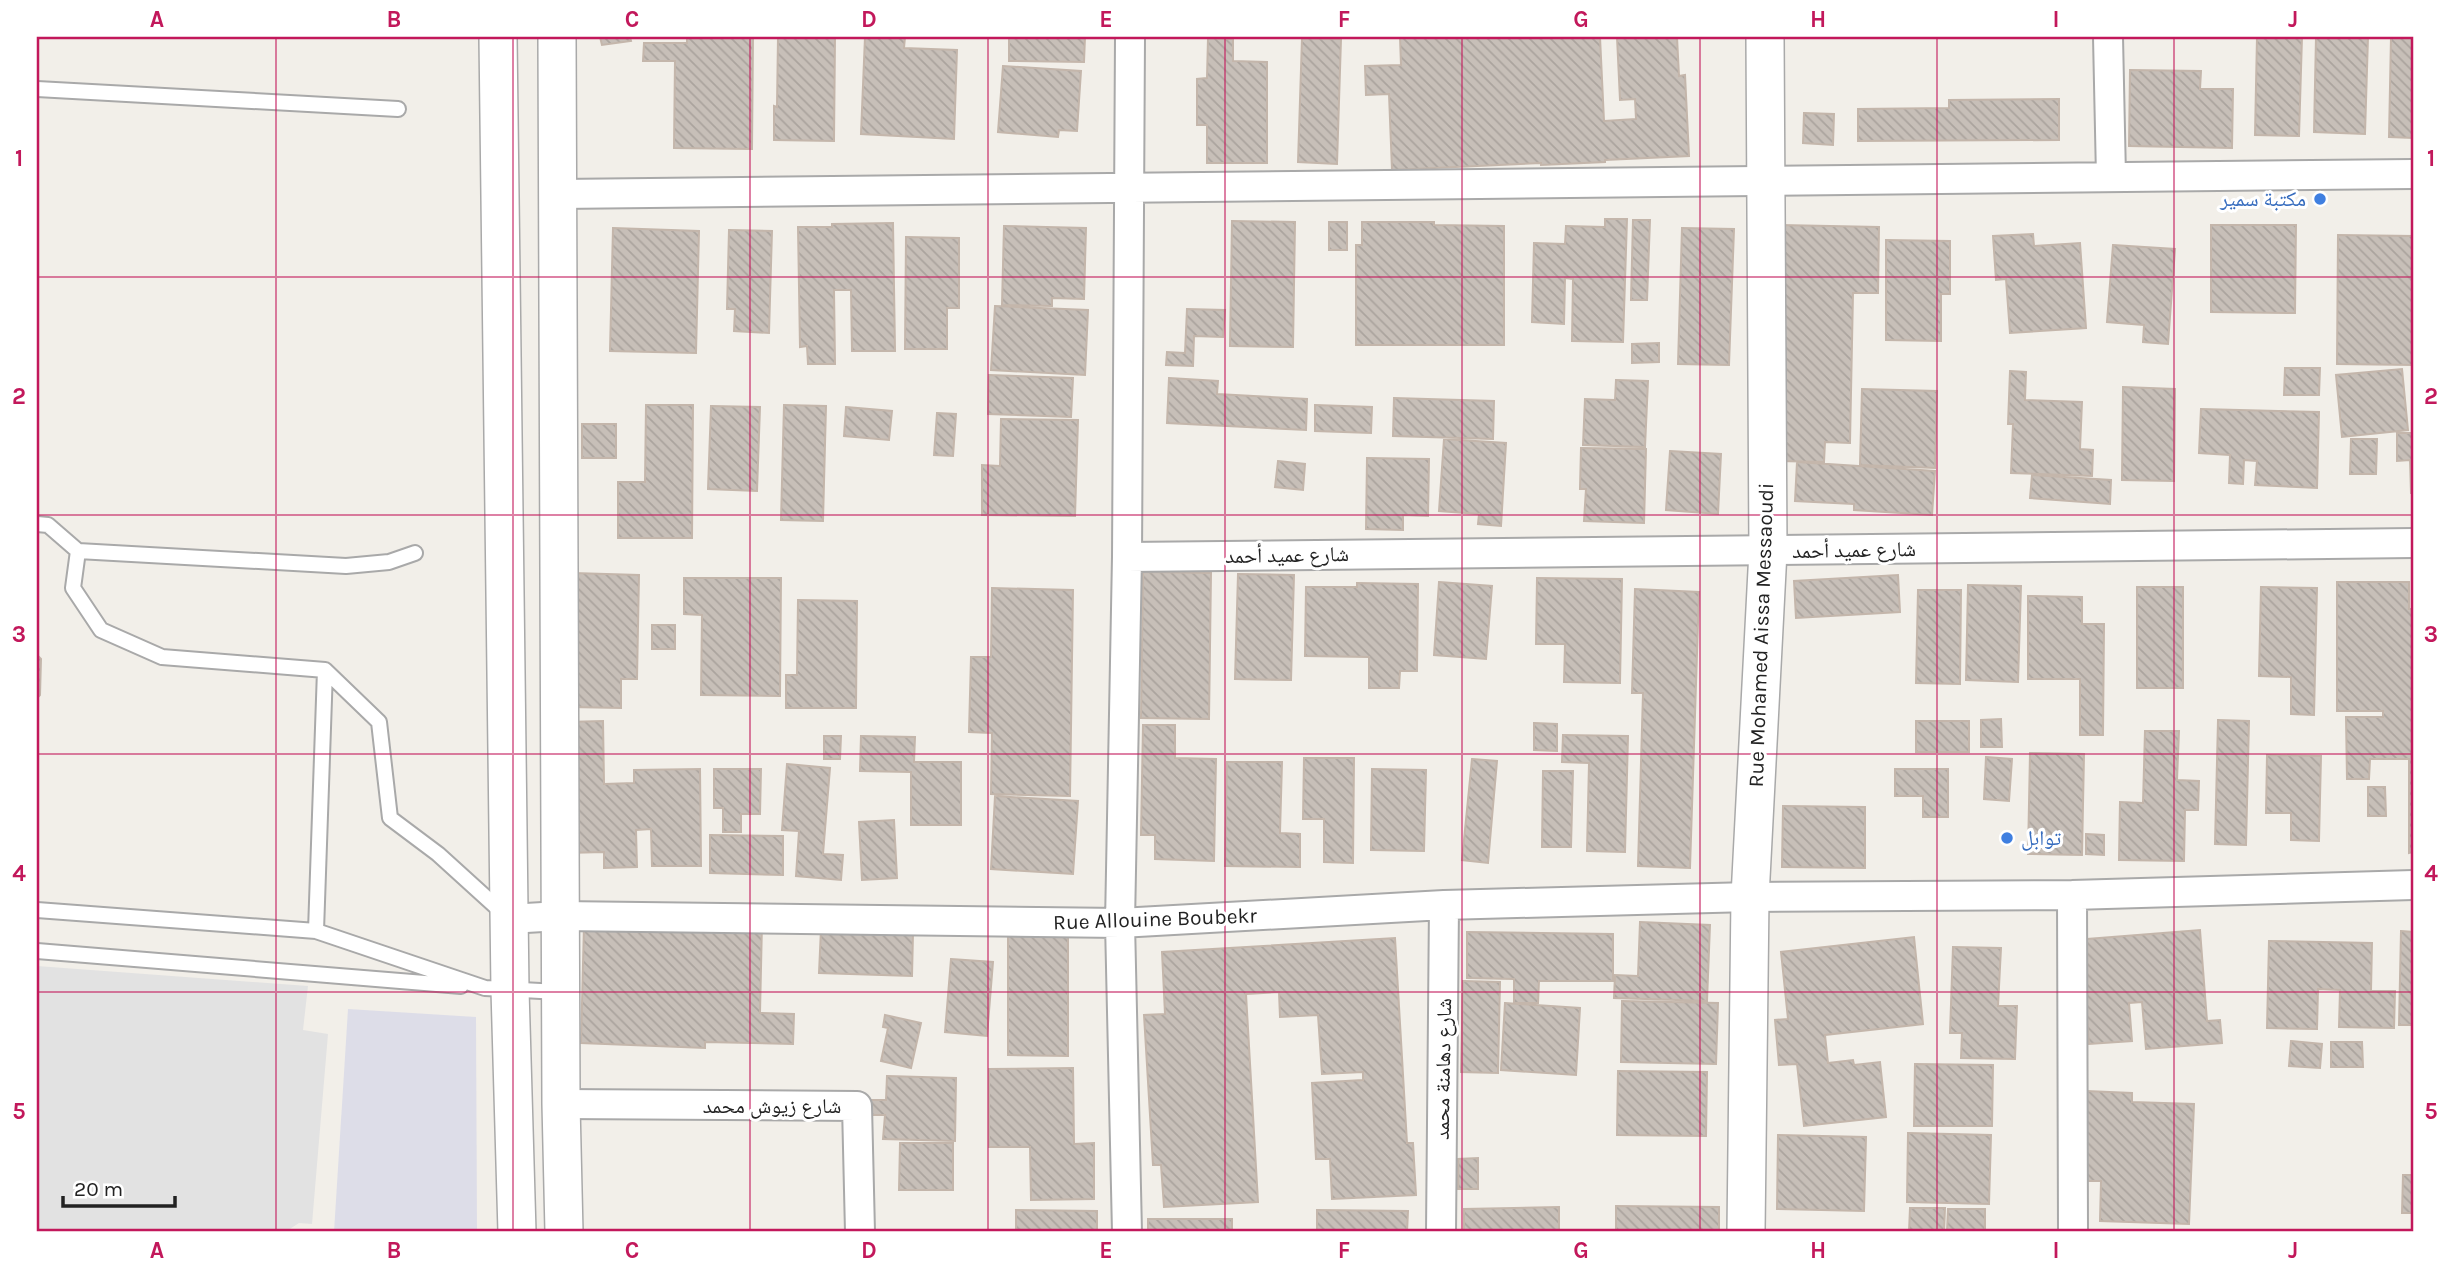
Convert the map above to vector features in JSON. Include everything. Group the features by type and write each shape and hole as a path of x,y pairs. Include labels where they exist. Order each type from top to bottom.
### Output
{"street":[{"path":"498,37 509,919 498,989 517,1232"},
{"path":"557,37 561,1104 564,1232"},
{"path":"1127,1232 1121,923 1130,37"},
{"name":"Rue Mohamed Aissa Messaoudi","path":"1746,1232 1750,897 1768,551 1765,37"},
{"path":"2108,37 2110,177"},
{"path":"559,194 1129,190 2413,174"},
{"name":"شارع عميد أحمد","path":"1126,557 2413,543"},
{"name":"Rue Allouine Boubekr","path":"509,919 560,916 1121,923 1444,905 1750,897 2072,895 2413,885"},
{"path":"2072,895 2073,1232"},
{"name":"شارع دهامنة محمد","path":"1441,1232 1444,905"},
{"name":"شارع زيوش محمد","path":"561,1104 857,1107 860,1232"}],"lane":[{"path":"37,89 398,109"},
{"path":"37,524 48,525 78,551 346,566 389,562 415,554"},
{"path":"78,551 73,588 101,631 162,657 325,670 379,722 390,818 438,854 509,919"},
{"path":"316,931 325,670"},
{"path":"37,911 316,931 498,989"},
{"path":"37,951 561,992"}],"shaded area":[{"path":"37,966 308,986 303,1030 328,1034 312,1224 299,1223 285,1232 37,1232"},
{"path":"348,1009 476,1017 477,1232 334,1232"}],"building":[{"path":"600,37 630,37 631,41 602,45"},
{"path":"687,37 753,37 752,149 674,148 675,61 643,61 644,43 687,43"},
{"path":"778,37 835,37 834,141 774,140"},
{"path":"865,37 905,37 904,48 957,50 954,139 861,134"},
{"path":"1009,37 1085,37 1084,62 1009,61"},
{"path":"1400,37 1600,37 1604,121 1636,119 1635,99 1620,100 1617,37 1677,37 1679,76 1685,75 1689,156 1392,170 1389,94 1366,95 1365,66 1401,65"},
{"path":"2257,37 2302,37 2299,136 2255,135"},
{"path":"2316,37 2368,37 2365,134 2314,132"},
{"path":"2391,37 2413,37 2413,138 2389,137"},
{"path":"1208,38 1233,39 1233,61 1267,62 1267,163 1207,163 1207,125 1197,125 1197,79 1207,78"},
{"path":"1302,38 1341,39 1337,164 1298,162"},
{"path":"1003,66 1081,71 1077,131 1059,130 1058,137 998,132"},
{"path":"2130,70 2201,71 2200,89 2233,89 2232,148 2129,146"},
{"path":"2059,99 2059,140 1858,141 1858,109 1949,108 1949,100"},
{"path":"1804,113 1834,114 1833,145 1803,143"},
{"path":"1605,219 1627,219 1623,342 1572,341 1573,279 1565,278 1564,324 1532,322 1534,243 1565,244 1566,226 1605,227"},
{"path":"1633,220 1650,220 1647,300 1631,300"},
{"path":"1232,221 1295,222 1293,347 1230,346"},
{"path":"1329,222 1347,222 1347,250 1329,250"},
{"path":"1362,222 1504,226 1504,345 1356,345 1356,245 1362,245"},
{"path":"893,223 895,351 852,351 851,290 834,290 835,364 808,364 807,346 800,347 798,227"},
{"path":"1780,225 1879,227 1878,293 1853,293 1850,443 1825,442 1824,462 1775,461"},
{"path":"2211,225 2296,225 2295,313 2211,312"},
{"path":"1004,226 1086,228 1084,299 1052,298 1052,306 1002,305"},
{"path":"613,228 699,231 696,353 610,351"},
{"path":"1682,228 1734,229 1729,365 1678,364"},
{"path":"729,230 772,231 769,333 734,331 735,309 727,309"},
{"path":"2033,234 2034,246 2080,243 2086,328 2010,333 2006,279 1996,280 1993,236"},
{"path":"2338,235 2413,236 2413,365 2337,364"},
{"path":"906,237 959,238 959,308 947,308 947,349 905,349"},
{"path":"1886,240 1950,241 1950,294 1941,294 1941,341 1886,340"},
{"path":"2113,245 2175,249 2168,344 2143,342 2144,325 2107,322"},
{"path":"995,306 1088,310 1085,375 991,370"},
{"path":"1187,309 1225,310 1223,337 1194,336 1193,366 1166,365 1167,352 1185,353"},
{"path":"1659,343 1659,362 1632,363 1632,344"},
{"path":"2285,368 2320,368 2319,395 2284,395"},
{"path":"2402,369 2408,430 2342,437 2336,375"},
{"path":"2010,371 2026,372 2025,400 2082,402 2080,449 2093,450 2092,476 2011,473 2013,424 2008,424"},
{"path":"989,375 1073,378 1071,417 988,414"},
{"path":"1169,378 1218,381 1217,394 1307,399 1306,430 1167,423"},
{"path":"1616,380 1648,381 1645,447 1583,445 1585,399 1615,400"},
{"path":"2123,387 2175,389 2174,481 2122,480"},
{"path":"1862,389 1937,391 1935,468 1860,465"},
{"path":"1394,398 1494,401 1493,439 1393,436"},
{"path":"646,405 693,405 692,538 618,538 618,482 645,482"},
{"path":"784,405 826,406 823,521 781,520"},
{"path":"1315,405 1372,407 1371,433 1315,431"},
{"path":"711,406 760,407 757,491 708,489"},
{"path":"846,407 892,411 889,440 844,436"},
{"path":"2201,409 2319,412 2317,488 2255,485 2257,461 2244,460 2243,484 2229,483 2230,455 2199,453"},
{"path":"937,413 956,414 953,456 934,455"},
{"path":"1001,419 1078,420 1075,516 982,515 982,465 1000,466"},
{"path":"582,424 616,424 616,458 582,458"},
{"path":"2397,433 2413,433 2413,493 2410,460 2397,461"},
{"path":"1444,439 1506,443 1501,526 1478,524 1479,514 1439,511"},
{"path":"2351,439 2377,439 2376,474 2350,474"},
{"path":"1581,448 1646,449 1644,523 1584,521 1586,489 1580,489"},
{"path":"1670,451 1721,454 1718,514 1666,510"},
{"path":"1367,458 1429,459 1428,516 1403,515 1403,530 1366,529"},
{"path":"1278,461 1305,464 1303,490 1275,487"},
{"path":"1797,462 1935,471 1932,515 1854,510 1854,504 1795,501"},
{"path":"2032,475 2111,480 2110,504 2030,498"},
{"path":"1143,572 1211,573 1209,719 1141,718"},
{"path":"573,573 639,575 637,679 621,679 621,708 570,707"},
{"path":"1238,574 1294,575 1291,680 1235,679"},
{"path":"1898,575 1900,612 1796,618 1794,581"},
{"path":"684,578 781,578 780,696 701,695 702,615 684,614"},
{"path":"1537,578 1622,579 1620,683 1564,682 1565,644 1536,644"},
{"path":"1439,582 1492,586 1486,659 1434,655"},
{"path":"2337,582 2409,582 2409,609 2413,609 2413,852 2409,853 2409,759 2370,759 2369,779 2347,779 2346,717 2383,717 2383,711 2337,711"},
{"path":"1357,583 1418,584 1417,671 1400,671 1399,688 1369,688 1369,657 1305,656 1306,587 1357,587"},
{"path":"1968,585 2021,586 2018,682 1966,680"},
{"path":"2137,587 2183,587 2183,688 2137,688"},
{"path":"2261,587 2317,588 2314,715 2291,714 2291,677 2259,676"},
{"path":"992,588 1073,590 1070,796 991,794 992,733 969,732 971,657 991,657"},
{"path":"1635,589 1699,592 1690,868 1638,866 1643,693 1632,693"},
{"path":"1918,590 1961,590 1960,684 1916,683"},
{"path":"2028,596 2082,597 2082,624 2104,624 2103,735 2080,735 2080,679 2028,679"},
{"path":"798,600 857,601 856,708 786,708 786,675 797,675"},
{"path":"652,625 675,625 675,649 652,649"},
{"path":"37,655 41,659 40,695 37,698"},
{"path":"2001,719 2002,747 1981,747 1981,720"},
{"path":"2218,720 2249,721 2246,845 2215,844"},
{"path":"603,721 604,784 634,783 634,770 700,769 701,866 652,866 651,829 636,830 637,867 604,868 604,852 567,853 566,722"},
{"path":"1916,721 1969,721 1969,752 1916,752"},
{"path":"1534,723 1557,724 1557,751 1534,750"},
{"path":"1143,725 1175,725 1175,758 1216,759 1214,861 1155,859 1155,835 1141,835"},
{"path":"2145,731 2179,731 2177,780 2199,781 2198,810 2185,810 2184,861 2119,860 2120,802 2143,803"},
{"path":"1563,735 1628,736 1625,852 1587,851 1589,763 1562,762"},
{"path":"824,736 841,736 840,759 824,759"},
{"path":"861,736 915,737 914,762 961,762 961,825 911,825 911,772 860,771"},
{"path":"2030,753 2084,754 2082,855 2028,854"},
{"path":"2267,755 2321,756 2319,841 2291,840 2291,813 2266,813"},
{"path":"1986,757 2012,759 2009,801 1984,799"},
{"path":"1304,758 1354,758 1353,863 1324,862 1324,819 1303,819"},
{"path":"1472,759 1497,761 1488,863 1462,860"},
{"path":"1227,762 1282,762 1280,833 1300,834 1300,867 1225,866"},
{"path":"787,764 830,768 823,854 843,855 841,880 796,876 799,831 782,830"},
{"path":"714,769 761,769 760,814 741,814 741,832 723,832 723,808 714,808"},
{"path":"1372,769 1426,770 1424,851 1371,850"},
{"path":"1895,769 1948,769 1948,817 1923,817 1923,796 1895,796"},
{"path":"1543,771 1573,771 1571,847 1542,847"},
{"path":"2368,787 2385,787 2386,816 2368,816"},
{"path":"995,796 1078,801 1073,874 991,869"},
{"path":"1783,806 1865,807 1865,868 1782,867"},
{"path":"894,820 897,878 862,880 859,822"},
{"path":"2086,834 2104,835 2104,855 2086,854"},
{"path":"710,835 783,836 783,875 710,873"},
{"path":"1640,922 1710,925 1707,1001 1614,998 1615,975 1638,976"},
{"path":"762,923 760,1013 794,1014 793,1044 705,1042 705,1048 581,1043 584,925"},
{"path":"821,929 913,933 912,976 819,973"},
{"path":"1008,929 1068,929 1068,1056 1008,1055"},
{"path":"2200,930 2207,1021 2220,1020 2222,1043 2146,1049 2142,1002 2129,1003 2132,1041 2089,1044 2075,940"},
{"path":"2401,931 2413,932 2413,1025 2399,1025"},
{"path":"1467,932 1613,934 1613,981 1539,981 1538,1003 1514,1003 1514,979 1467,978"},
{"path":"1914,937 1923,1024 1825,1035 1828,1063 1853,1060 1854,1065 1880,1062 1886,1117 1804,1126 1797,1064 1779,1065 1775,1020 1788,1019 1781,952"},
{"path":"1395,938 1407,1143 1413,1143 1416,1195 1332,1199 1330,1159 1316,1159 1312,1083 1363,1080 1363,1072 1322,1074 1318,1015 1280,1017 1279,992 1246,994 1258,1202 1164,1207 1161,1165 1153,1165 1144,1015 1165,1014 1162,952"},
{"path":"2269,941 2372,943 2371,991 2395,991 2394,1028 2339,1027 2340,990 2318,989 2317,1029 2267,1028"},
{"path":"1953,947 2001,948 1998,1006 2017,1006 2015,1059 1961,1058 1962,1033 1950,1033"},
{"path":"951,959 993,962 987,1036 945,1032"},
{"path":"1463,981 1500,982 1498,1073 1461,1072"},
{"path":"1622,1001 1718,1003 1716,1064 1621,1062"},
{"path":"1505,1003 1580,1008 1576,1075 1501,1070"},
{"path":"885,1015 921,1023 911,1068 881,1061 888,1028 883,1027"},
{"path":"2291,1041 2322,1044 2320,1068 2289,1066"},
{"path":"2331,1042 2362,1042 2363,1067 2331,1067"},
{"path":"1915,1064 1993,1065 1992,1126 1914,1126"},
{"path":"1073,1068 1074,1144 1094,1143 1094,1199 1031,1200 1030,1147 989,1147 989,1069"},
{"path":"1618,1071 1707,1072 1706,1136 1617,1135"},
{"path":"887,1076 956,1078 955,1141 883,1139 885,1115 860,1115 860,1100 886,1100"},
{"path":"2086,1091 2132,1093 2132,1102 2194,1104 2189,1224 2100,1221 2101,1181 2082,1181"},
{"path":"1908,1133 1991,1135 1989,1204 1907,1202"},
{"path":"1778,1135 1866,1137 1864,1211 1777,1209"},
{"path":"900,1143 953,1143 953,1190 899,1190"},
{"path":"1478,1158 1478,1189 1458,1189 1458,1159"},
{"path":"2403,1175 2413,1175 2413,1213 2402,1213"},
{"path":"1616,1206 1719,1207 1719,1232 1616,1232"},
{"path":"1559,1207 1559,1232 1464,1232 1464,1209"},
{"path":"1910,1208 1945,1208 1944,1232 1909,1232"},
{"path":"1948,1209 1985,1209 1985,1232 1947,1232"},
{"path":"1016,1210 1097,1211 1097,1232 1016,1232"},
{"path":"1317,1210 1408,1211 1407,1232 1317,1232"},
{"path":"1148,1219 1232,1219 1232,1232 1148,1232"},
{"path":"2150,1230 2150,1232 2092,1232"}],"place":[{"name":"مكتبة سمير","path":"2320,199"},
{"name":"توابل","path":"2007,838"}]}
